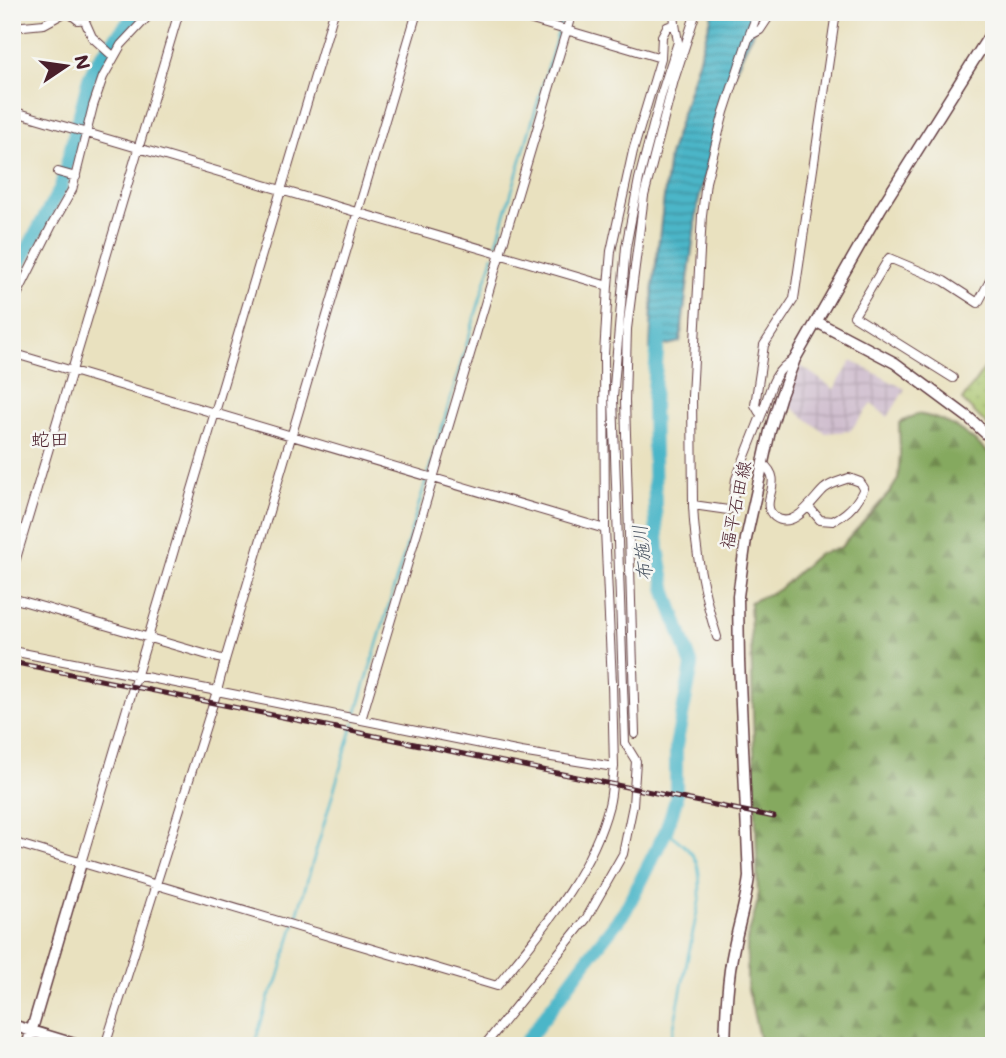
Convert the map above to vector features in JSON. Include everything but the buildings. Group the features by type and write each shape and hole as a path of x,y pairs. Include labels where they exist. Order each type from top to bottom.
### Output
{"main road":[{"path":"12,44 14,12"},
{"name":"福平石田線","path":"725,1046 727,994 749,877 738,596 743,552 762,463 780,398 795,359 881,208 994,28"},
{"path":"817,322 895,363 969,418 994,441"},
{"path":"27,1046 81,863"},
{"path":"12,1025 81,1046"}],"street":[{"path":"13,27 44,24 67,12 78,20 84,19 92,37 114,57"},
{"path":"12,305 72,190 84,132 97,90 114,57 152,12"},
{"path":"12,572 179,12"},
{"path":"81,863 334,12"},
{"path":"104,1046 216,691 416,12"},
{"path":"505,12 661,58"},
{"path":"361,720 572,12"},
{"path":"484,1046 586,919 623,854 633,806 636,761 625,743 613,398 626,247 639,179 678,42 674,12"},
{"path":"635,734 625,413 627,329 647,183 667,102 696,12"},
{"path":"717,637 700,579 694,537 692,396 702,215 706,182 724,112 758,12"},
{"path":"749,36 760,30 772,12"},
{"path":"763,411 759,412 755,405 764,345 794,299 836,12"},
{"path":"12,842 497,986 553,915 589,858 610,802 614,767 605,529 604,356 608,286 611,251 633,151 661,58 662,36 667,27 675,24"},
{"path":"12,111 608,286"},
{"path":"58,172 76,177"},
{"path":"953,378 854,316 888,258 944,281 978,303 994,273"},
{"path":"12,283 21,287"},
{"path":"13,355 72,370 605,529"},
{"path":"693,505 728,510 732,508 736,479 769,392 782,366 795,359"},
{"path":"762,463 772,470 770,509 775,517 785,520 809,507 826,488 839,481 849,478 860,482 864,488 851,508 833,521 820,520 809,507"},
{"path":"12,598 225,660"},
{"path":"12,650 521,752 614,767"}],"shaded area":[{"path":"852,361 905,389 888,417 871,404 850,431 825,433 786,403 801,366 834,389"}],"green space":[{"path":"994,355 994,432 962,400"},
{"path":"917,414 950,424 994,457 994,1046 761,1046 747,985 747,941 758,900 750,602 778,590 818,554 840,548 890,492 898,479 899,423"}],"water":[{"path":"713,12 762,12 729,84 698,203 680,342 650,349 653,288 669,156"}],"waterway":[{"path":"12,278 61,187 89,79 98,60 137,12"},
{"path":"495,249 564,12"},
{"path":"356,715 493,256"},
{"name":"布施川","path":"523,1046 625,911 666,831 676,800 676,746 692,666 666,592 658,549 653,401 659,328"},
{"path":"254,1046 269,996 277,983 354,722"},
{"path":"666,831 695,858 700,884 700,897 670,1046"}],"railway":[{"path":"12,662 774,817"}],"district":[{"name":"蛇田","path":"50,439"}]}
